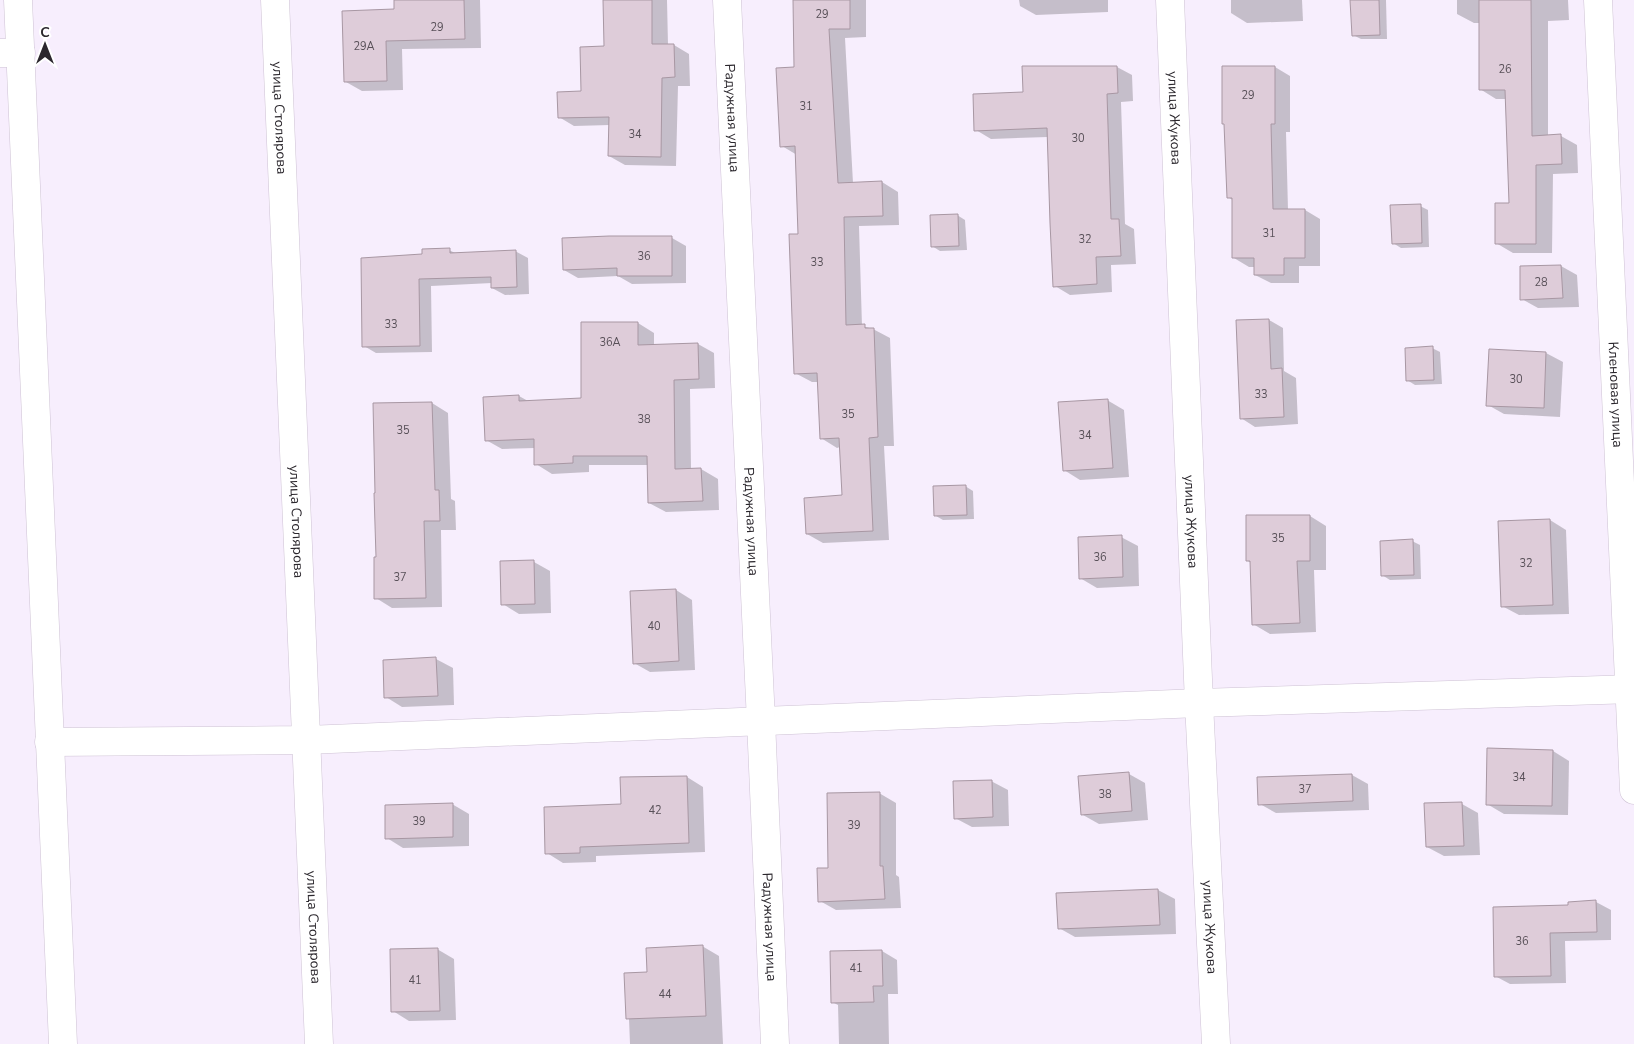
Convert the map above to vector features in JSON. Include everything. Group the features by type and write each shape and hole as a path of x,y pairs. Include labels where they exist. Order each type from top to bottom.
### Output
{"street":[{"path":"18,0 10,53 49,742 63,1044"},
{"name":"улица Столярова","path":"275,0 319,1044"},
{"name":"Радужная улица","path":"727,0 762,721 775,1044"},
{"name":"улица Жукова","path":"1170,0 1199,703 1216,1044"},
{"name":"Кленовая улица","path":"1598,0 1632,689 1634,790"},
{"path":"49,742 307,740 1199,703 1632,689"}],"building":[{"path":"394,0 464,0 465,39 386,41 387,81 344,82 342,11 394,9"},
{"path":"603,0 652,0 652,44 674,44 675,77 662,78 661,157 608,156 609,117 558,118 557,92 581,91 580,47 604,46"},
{"path":"793,0 850,0 850,29 829,29 838,183 882,181 883,216 844,217 846,325 865,324 865,328 874,328 878,437 869,438 873,531 806,534 804,498 842,495 839,438 820,439 817,373 794,374 789,234 798,234 795,146 780,147 776,68 794,67"},
{"path":"1350,0 1379,0 1380,35 1352,36"},
{"path":"1479,0 1531,0 1532,136 1561,134 1562,164 1536,165 1536,244 1495,244 1495,203 1509,203 1505,90 1479,90"},
{"path":"1022,66 1117,66 1118,93 1107,94 1111,219 1119,219 1121,256 1096,257 1097,284 1053,287 1047,128 974,131 973,94 1023,92"},
{"path":"1222,66 1275,66 1275,124 1271,124 1273,209 1305,209 1305,258 1284,258 1284,275 1254,275 1254,258 1232,258 1232,198 1227,198 1224,124 1222,124"},
{"path":"1421,204 1422,243 1392,244 1390,205"},
{"path":"958,214 959,246 931,247 930,215"},
{"path":"672,236 672,276 617,276 617,268 563,270 562,238"},
{"path":"450,248 450,253 516,250 517,287 491,288 491,277 419,279 420,346 362,347 361,258 422,254 422,249"},
{"path":"1561,265 1563,298 1520,300 1520,266"},
{"path":"1269,319 1271,369 1282,368 1284,417 1240,419 1236,320"},
{"path":"581,322 638,322 638,345 698,343 699,379 674,380 675,469 701,468 703,501 648,503 647,456 573,456 573,463 534,465 534,439 485,441 483,397 519,395 519,401 581,398"},
{"path":"1433,346 1434,380 1406,381 1405,348"},
{"path":"1489,349 1546,352 1544,408 1486,406"},
{"path":"1108,399 1113,468 1063,471 1058,402"},
{"path":"432,402 435,490 439,490 440,521 424,521 426,598 374,599 374,557 376,557 373,403"},
{"path":"966,485 967,515 934,516 933,486"},
{"path":"1246,515 1310,515 1310,561 1297,561 1300,623 1252,625 1250,561 1246,561"},
{"path":"1550,519 1553,605 1501,607 1498,521"},
{"path":"1122,535 1123,577 1079,579 1078,537"},
{"path":"1413,539 1414,575 1381,576 1380,541"},
{"path":"534,560 535,604 501,605 500,561"},
{"path":"676,589 679,661 633,664 630,591"},
{"path":"436,657 438,696 384,698 383,660"},
{"path":"1487,748 1553,750 1552,806 1486,805"},
{"path":"1129,772 1132,811 1081,815 1078,776"},
{"path":"1352,774 1353,801 1258,805 1257,777"},
{"path":"687,776 689,843 580,847 580,853 545,854 544,807 621,804 620,777"},
{"path":"992,780 993,817 954,819 953,781"},
{"path":"880,792 880,866 883,866 885,899 818,902 817,868 828,868 827,793"},
{"path":"1462,802 1464,846 1426,847 1424,803"},
{"path":"453,803 453,837 385,839 385,805"},
{"path":"1158,889 1160,925 1058,929 1056,893"},
{"path":"1596,900 1597,932 1550,933 1551,976 1494,977 1493,907 1568,905 1568,902"},
{"path":"703,945 706,1016 626,1019 624,973 647,972 646,948"},
{"path":"438,948 440,1011 391,1012 390,949"},
{"path":"882,950 883,986 873,986 874,1002 831,1003 830,951"}]}
